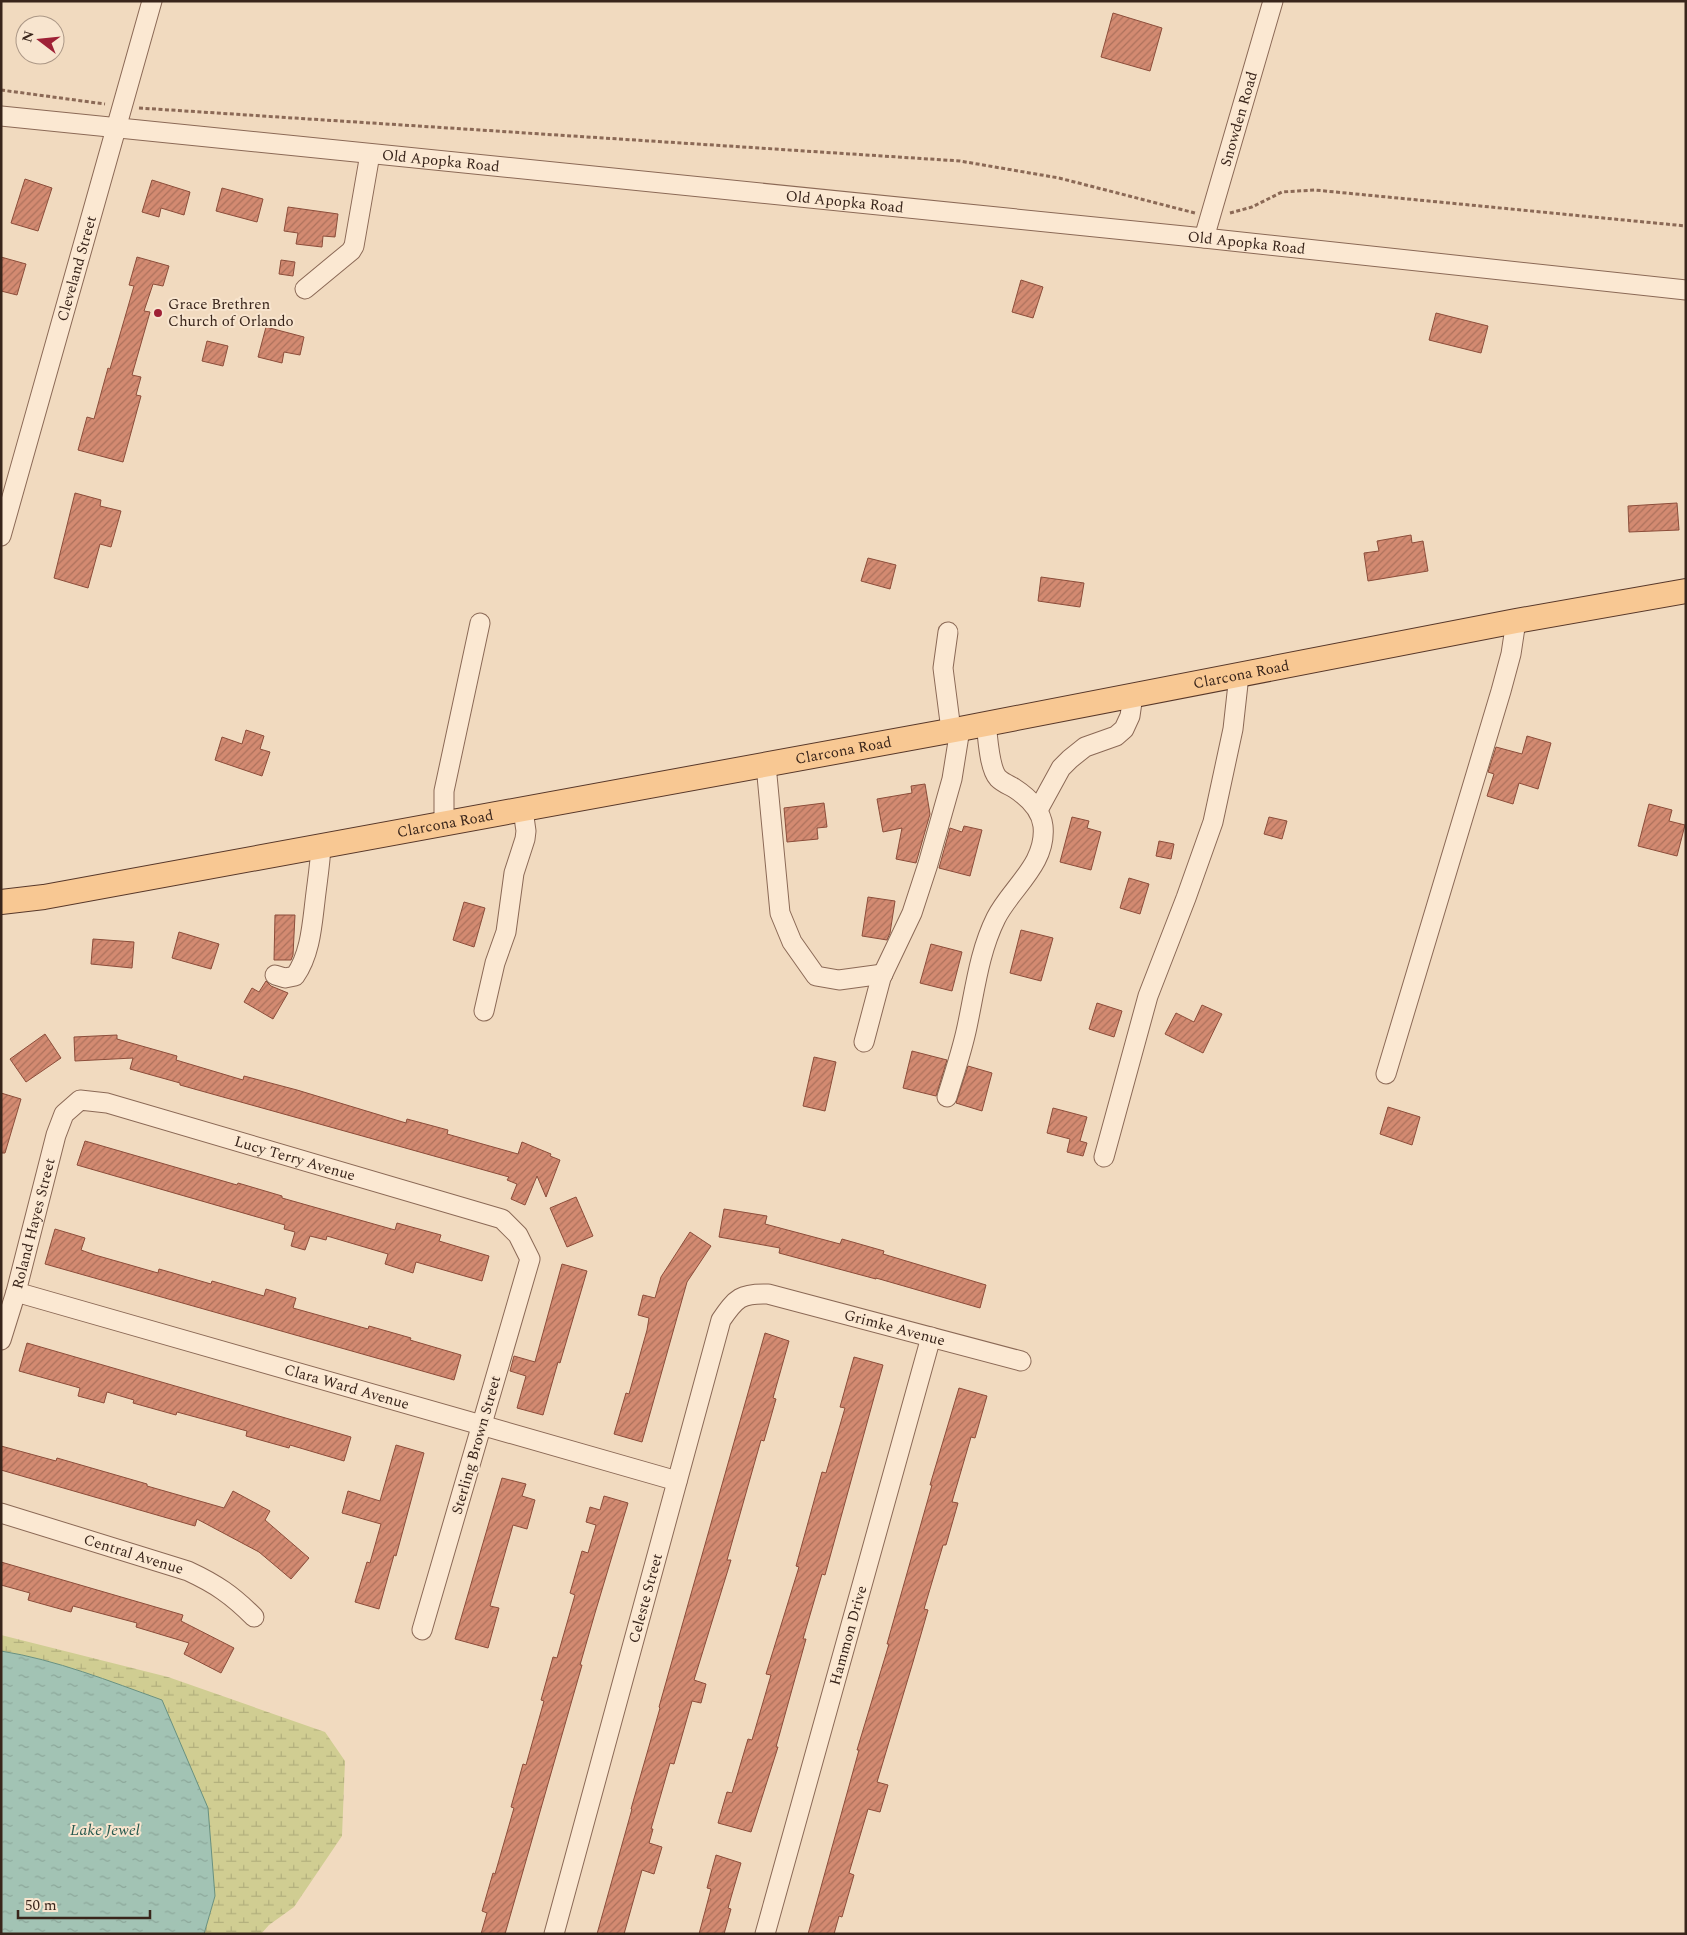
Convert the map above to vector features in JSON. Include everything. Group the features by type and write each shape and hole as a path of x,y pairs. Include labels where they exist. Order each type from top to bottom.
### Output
{"main road":[{"name":"Clarcona Road","path":"1,902 44,897 523,810 955,730 1516,621 1686,591"}],"street":[{"name":"Cleveland Street","path":"1,536 152,1"},
{"name":"Snowden Road","path":"1204,238 1273,1"},
{"name":"Old Apopka Road","path":"1,116 1204,238 1686,290"},
{"path":"305,289 351,251 354,246 370,154"},
{"path":"1386,1074 1501,691 1511,654 1516,621"},
{"path":"444,824 444,791 480,623"},
{"path":"864,1042 883,974 912,913 952,780 955,730 943,668 948,632"},
{"path":"1104,1157 1148,996 1213,822 1224,778 1233,729 1238,675"},
{"path":"1038,810 1061,768 1070,759 1085,747 1116,736 1124,728 1130,716 1133,695"},
{"path":"948,1097 967,1029 987,937 997,916 1013,891 1036,862 1041,845 1043,826 1038,810 1016,789 997,778 992,766 986,724"},
{"path":"766,765 780,913 792,942 816,976 839,980 883,974"},
{"path":"484,1011 495,964 506,932 514,873 525,839 526,831 523,810"},
{"path":"275,975 285,978 295,976 304,959 313,922 320,871 321,847"},
{"name":"Lucy Terry Avenue","path":"56,1135 64,1114 80,1100 107,1103 502,1218 518,1235 530,1259"},
{"name":"Roland Hayes Street","path":"1,1340 16,1292 56,1135"},
{"name":"Sterling Brown Street","path":"422,1630 530,1259"},
{"name":"Clara Ward Avenue","path":"16,1292 678,1481"},
{"name":"Celeste Street","path":"554,1934 721,1320 733,1302 750,1293 768,1294"},
{"name":"Grimke Avenue","path":"768,1294 1021,1362"},
{"name":"Hammon Drive","path":"765,1934 931,1337"},
{"name":"Central Avenue","path":"1,1514 188,1571 213,1583 235,1598 254,1617"}],"path":[{"path":"1,90 101,104"},
{"path":"136,108 960,161 1059,178 1210,217 1252,207 1282,192 1315,190 1686,226"}],"green space":[{"path":"1,1635 168,1677 325,1732 345,1761 342,1836 294,1907 269,1925 261,1934 204,1934 215,1896 162,1700 63,1665 1,1651"}],"water":[{"name":"Lake Jewel","path":"1,1651 63,1665 162,1700 208,1808 215,1896 204,1934 1,1934"}],"building":[{"path":"1113,13 1162,28 1150,71 1101,57"},
{"path":"25,179 52,188 38,231 11,223"},
{"path":"152,180 190,192 184,215 161,208 159,217 142,212"},
{"path":"222,188 263,199 257,222 216,211"},
{"path":"288,207 338,214 335,237 323,236 322,247 296,244 298,233 284,231"},
{"path":"1,257 26,264 17,295 1,291"},
{"path":"137,257 169,266 163,286 153,284 144,311 150,312 132,375 141,377 136,395 141,396 123,462 78,450 87,417 94,419 108,368 110,369 134,286 129,285"},
{"path":"281,260 295,262 293,276 279,274"},
{"path":"1021,280 1043,287 1033,318 1012,312"},
{"path":"1436,313 1488,326 1481,353 1429,340"},
{"path":"266,327 304,337 300,355 284,352 282,363 258,357"},
{"path":"207,341 228,346 223,366 202,361"},
{"path":"75,493 101,500 100,506 121,511 111,547 100,544 88,588 54,578"},
{"path":"1677,503 1679,530 1629,532 1628,506"},
{"path":"1411,535 1412,543 1423,541 1428,571 1368,581 1364,553 1379,551 1377,541"},
{"path":"868,558 896,565 890,589 861,581"},
{"path":"1041,577 1084,583 1080,607 1038,601"},
{"path":"246,730 264,736 260,749 270,752 262,776 215,760 222,737 242,744"},
{"path":"1527,736 1551,743 1538,789 1519,783 1513,804 1487,796 1494,774 1488,772 1496,747 1522,754"},
{"path":"925,784 930,814 916,863 896,859 902,828 883,832 877,799 912,793 911,786"},
{"path":"824,803 827,827 817,828 818,839 787,842 784,808"},
{"path":"1649,804 1672,810 1669,821 1685,825 1677,856 1638,846"},
{"path":"1072,817 1089,821 1087,828 1101,832 1091,870 1060,862"},
{"path":"1269,817 1287,821 1282,839 1264,834"},
{"path":"964,826 982,830 970,876 939,868 950,828 962,832"},
{"path":"1159,841 1174,844 1171,859 1156,856"},
{"path":"1129,878 1149,884 1140,914 1120,908"},
{"path":"868,897 895,901 890,933 887,940 862,936"},
{"path":"464,902 485,908 474,947 453,940"},
{"path":"275,915 295,915 293,955 291,960 274,960"},
{"path":"1021,930 1053,938 1041,981 1010,973"},
{"path":"179,932 219,944 211,969 172,958"},
{"path":"93,939 134,942 132,968 91,964"},
{"path":"931,944 962,952 952,991 920,983"},
{"path":"266,981 271,986 288,993 273,1019 244,1002 252,988 259,992"},
{"path":"1097,1003 1122,1011 1114,1037 1089,1029"},
{"path":"1202,1005 1222,1014 1203,1053 1165,1034 1176,1013 1194,1022"},
{"path":"45,1034 61,1058 26,1082 10,1059"},
{"path":"117,1035 117,1039 177,1056 176,1060 243,1080 244,1076 406,1123 407,1119 448,1130 447,1134 518,1154 522,1142 551,1154 550,1156 560,1160 546,1197 537,1176 525,1205 511,1199 517,1184 507,1180 509,1177 180,1085 180,1083 130,1069 133,1058 75,1061 74,1037"},
{"path":"912,1051 947,1060 936,1096 903,1088"},
{"path":"814,1057 836,1062 825,1111 803,1106"},
{"path":"968,1066 992,1073 982,1111 956,1103"},
{"path":"1,1093 21,1099 5,1153 1,1153"},
{"path":"1388,1107 1420,1117 1412,1145 1380,1134"},
{"path":"1053,1108 1087,1117 1080,1141 1087,1143 1083,1156 1067,1152 1070,1139 1047,1133"},
{"path":"85,1141 237,1185 238,1183 282,1196 282,1198 395,1230 397,1223 441,1235 439,1241 489,1256 482,1281 416,1262 413,1273 385,1264 388,1254 327,1236 326,1240 310,1236 305,1250 291,1246 295,1232 284,1229 285,1225 77,1165"},
{"path":"576,1197 593,1236 567,1247 550,1208"},
{"path":"724,1209 767,1216 765,1224 840,1244 842,1239 884,1251 883,1254 986,1285 980,1308 779,1253 780,1248 719,1237"},
{"path":"55,1229 85,1238 81,1250 95,1255 158,1273 159,1269 211,1284 212,1281 264,1296 266,1289 296,1298 293,1308 368,1329 369,1326 461,1355 454,1380 45,1264"},
{"path":"690,1232 711,1246 687,1282 642,1442 614,1434 626,1393 629,1394 647,1330 649,1318 638,1315 643,1295 655,1298 661,1277"},
{"path":"562,1264 587,1271 543,1415 517,1408 526,1376 510,1371 514,1356 535,1362"},
{"path":"765,1333 789,1341 773,1398 776,1399 764,1441 761,1440 727,1560 731,1560 694,1680 706,1684 701,1703 692,1701 674,1764 670,1763 651,1829 653,1829 649,1843 662,1847 654,1874 642,1870 624,1934 597,1934 659,1707"},
{"path":"27,1343 351,1437 344,1461 290,1445 289,1448 246,1436 247,1431 177,1412 176,1415 133,1403 134,1400 107,1392 104,1403 78,1396 80,1388 19,1371"},
{"path":"854,1357 883,1365 825,1575 822,1574 803,1639 806,1639 776,1747 778,1747 751,1832 718,1823 727,1792 732,1793 748,1739 752,1740 771,1675 766,1674 799,1567 796,1566 822,1472 826,1473 845,1408 840,1407"},
{"path":"959,1388 987,1396 975,1438 971,1437 952,1502 958,1503 924,1609 928,1610 877,1782 888,1785 880,1812 868,1809 849,1873 854,1875 842,1917 839,1916 834,1934 808,1934 859,1750 857,1750 889,1644 887,1644 932,1485 930,1485"},
{"path":"396,1445 424,1453 396,1556 394,1555 379,1609 355,1602 367,1562 370,1563 381,1524 342,1513 348,1491 380,1501"},
{"path":"1,1446 56,1461 57,1458 224,1508 233,1491 270,1511 265,1520 309,1558 291,1579 259,1552 197,1519 195,1526 1,1470"},
{"path":"502,1478 526,1484 522,1496 535,1500 527,1529 513,1525 490,1606 499,1608 488,1648 455,1639"},
{"path":"604,1496 628,1503 580,1665 582,1665 505,1934 481,1934 487,1913 482,1911 514,1808 511,1807 523,1764 526,1765 544,1701 541,1700 553,1657 557,1658 575,1595 570,1593 582,1551 588,1553 596,1525 586,1522 590,1507 600,1510"},
{"path":"1,1562 183,1615 181,1621 234,1648 221,1673 184,1654 189,1643 136,1627 137,1623 73,1606 71,1612 28,1600 30,1593 1,1585"},
{"path":"716,1855 741,1863 728,1908 731,1909 724,1934 699,1934 711,1889 707,1888"}],"place":[{"name":"Grace Brethren Church of Orlando","path":"158,313"}]}
